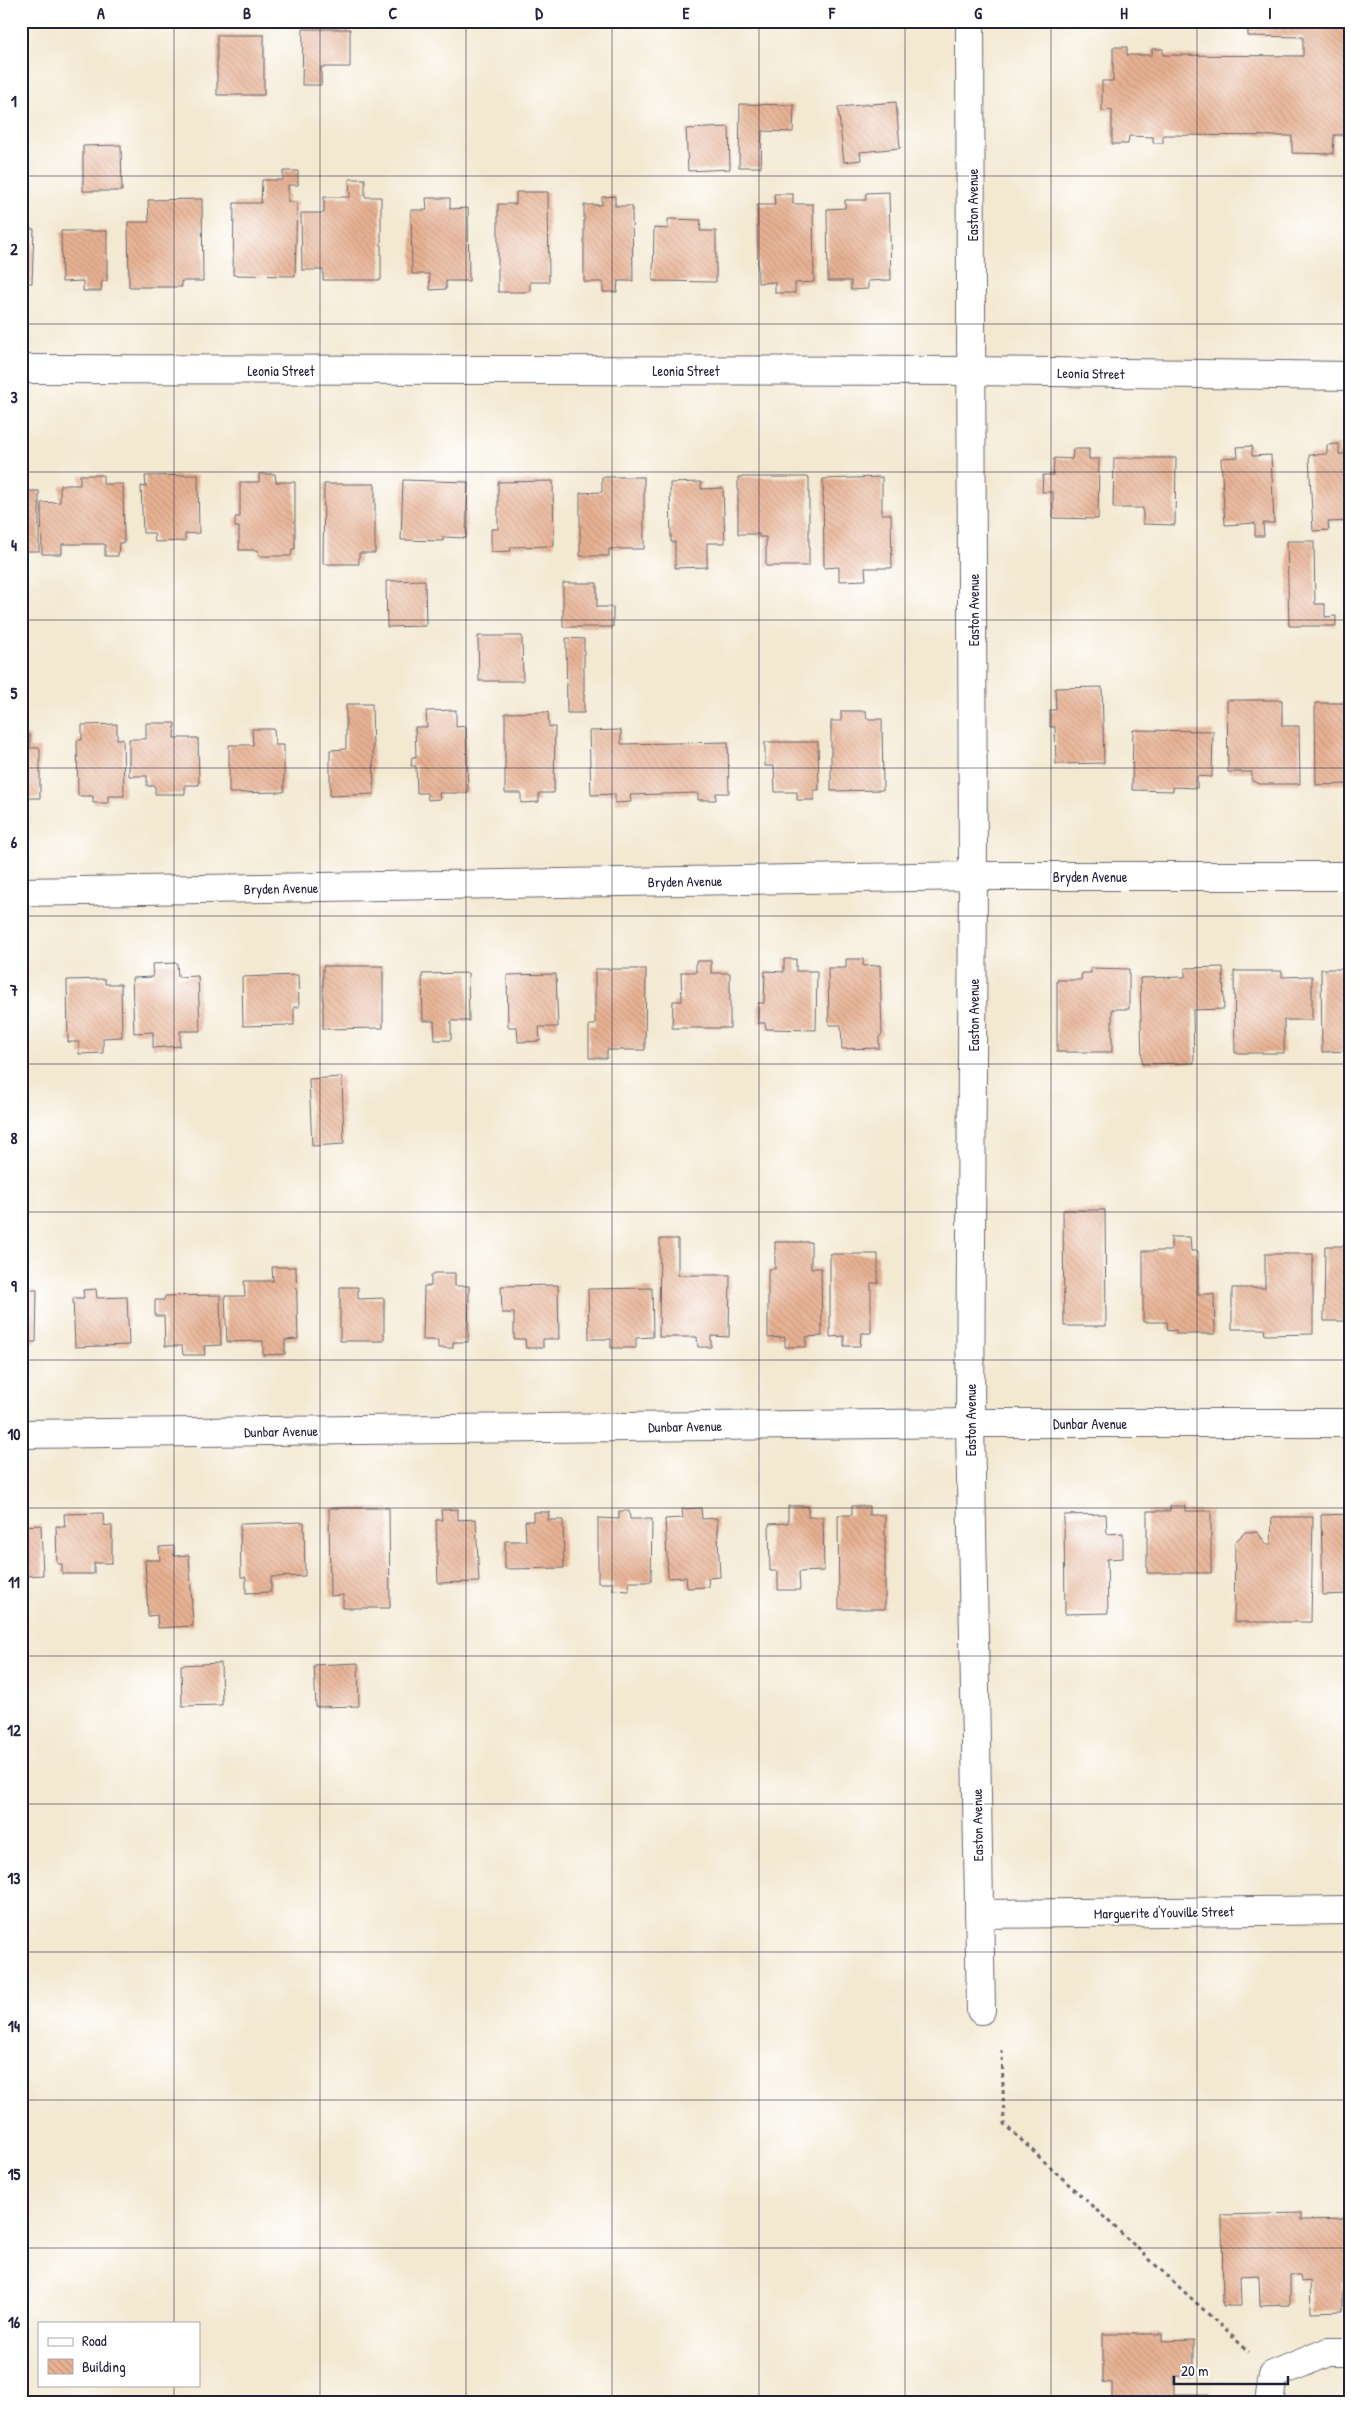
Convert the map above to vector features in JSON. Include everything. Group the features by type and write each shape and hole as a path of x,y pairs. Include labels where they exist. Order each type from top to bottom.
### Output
{"street":[{"name":"Easton Avenue","path":"970,21 974,876 970,1423 981,2010"},
{"name":"Leonia Street","path":"21,369 973,371 1350,376"},
{"name":"Bryden Avenue","path":"21,892 974,876 1350,876"},
{"name":"Dunbar Avenue","path":"21,1434 970,1423 1350,1423"},
{"name":"Marguerite d'Youville Street","path":"979,1914 1350,1910"},
{"path":"1269,2403 1273,2375 1328,2352 1350,2352"}],"path":[{"path":"1002,2050 1004,2124 1273,2375"}],"building":[{"path":"1248,21 1350,21 1350,135 1334,135 1333,154 1292,153 1292,136 1163,135 1163,143 1153,143 1153,137 1129,136 1128,144 1112,144 1112,110 1102,111 1102,81 1113,81 1113,47 1127,47 1127,55 1152,55 1152,49 1163,49 1163,55 1303,56 1303,37 1248,36"},
{"path":"303,29 350,29 350,67 321,67 321,85 302,85"},
{"path":"217,35 264,35 264,95 217,95"},
{"path":"896,102 900,148 860,152 861,160 844,162 838,107"},
{"path":"740,104 794,105 793,132 762,131 761,167 739,167"},
{"path":"729,127 730,169 688,171 686,129"},
{"path":"121,145 122,191 83,191 83,146"},
{"path":"283,171 298,171 298,185 288,185 288,202 297,202 295,276 233,275 234,203 261,203 262,180 283,180"},
{"path":"349,179 365,179 365,197 381,197 381,280 323,280 323,270 302,270 301,213 324,213 324,197 350,197"},
{"path":"516,192 548,192 549,282 530,282 530,292 498,292 498,204 516,204"},
{"path":"889,192 891,280 868,281 868,289 851,290 851,281 828,281 827,209 845,208 845,200 866,200 866,193"},
{"path":"774,194 793,194 793,204 813,204 814,282 795,283 795,293 775,293 775,282 758,283 757,205 775,205"},
{"path":"615,196 615,206 632,206 633,281 618,281 617,292 603,292 603,282 584,282 584,205 602,205 602,197"},
{"path":"426,198 450,198 450,209 468,208 469,281 446,281 446,289 430,290 429,274 412,274 411,210 427,210"},
{"path":"202,199 203,281 181,281 182,287 129,287 128,222 149,222 148,200"},
{"path":"21,219 25,219 25,229 34,229 32,283 21,283"},
{"path":"668,219 701,220 700,231 716,231 716,282 653,281 654,228 668,229"},
{"path":"61,231 107,231 107,281 102,281 101,291 83,291 83,281 62,282"},
{"path":"1339,444 1339,454 1350,454 1350,521 1328,522 1329,530 1313,531 1309,455 1327,454 1327,445"},
{"path":"1252,446 1252,456 1271,455 1274,523 1263,523 1264,536 1255,536 1255,523 1225,525 1221,458 1238,457 1237,447"},
{"path":"1073,449 1089,449 1089,459 1099,459 1098,519 1053,518 1053,492 1042,492 1043,475 1053,475 1054,458 1072,459"},
{"path":"1114,458 1176,458 1175,525 1143,524 1143,508 1113,508"},
{"path":"259,474 275,474 276,482 295,482 295,549 292,549 291,556 259,556 258,550 239,550 239,527 235,527 235,517 240,517 240,482 259,482"},
{"path":"80,475 103,475 103,484 123,484 124,543 119,543 118,556 105,556 105,544 62,544 62,554 42,554 41,503 60,502 60,485 80,485"},
{"path":"198,475 199,533 185,534 185,541 155,542 154,533 143,533 141,486 146,487 145,476"},
{"path":"602,477 644,477 644,549 609,549 609,556 580,556 580,493 602,492"},
{"path":"738,477 809,477 809,566 766,566 766,537 759,537 759,534 738,534"},
{"path":"882,477 882,514 891,514 892,568 865,568 866,580 839,581 839,567 824,568 823,479"},
{"path":"403,480 468,482 466,538 443,537 443,541 401,540"},
{"path":"553,481 554,546 511,547 511,551 491,552 491,529 498,529 498,482"},
{"path":"701,482 701,489 723,488 725,543 707,543 707,567 675,568 675,542 671,542 670,483"},
{"path":"324,484 375,484 375,553 359,553 359,564 323,564"},
{"path":"21,491 39,491 39,551 21,551"},
{"path":"1287,541 1314,541 1315,604 1325,604 1325,617 1336,616 1336,626 1289,626"},
{"path":"425,580 426,626 387,627 386,581"},
{"path":"563,583 597,583 597,607 613,607 613,627 563,627"},
{"path":"478,636 522,636 523,681 479,681"},
{"path":"566,638 584,639 584,713 567,713"},
{"path":"1102,687 1104,763 1056,764 1055,727 1050,727 1050,710 1056,710 1055,688"},
{"path":"1227,700 1282,700 1282,726 1299,726 1300,784 1260,784 1252,781 1252,772 1228,772"},
{"path":"1315,703 1350,703 1350,784 1316,785"},
{"path":"346,704 372,704 374,794 330,796 330,750 346,749"},
{"path":"456,710 456,727 466,726 468,793 439,793 440,799 428,800 427,793 417,793 416,766 411,766 412,757 416,757 415,727 427,727 426,711"},
{"path":"841,711 866,711 867,719 882,719 883,790 831,791 831,721 841,721"},
{"path":"548,712 549,727 555,727 554,793 539,793 539,802 521,803 521,793 505,793 505,713"},
{"path":"146,723 175,723 174,738 198,738 199,785 185,785 185,794 155,794 155,786 147,786 147,776 129,776 129,739 146,739"},
{"path":"117,724 117,739 123,739 124,796 108,796 108,803 93,803 93,796 78,796 77,740 82,740 82,725"},
{"path":"252,729 274,729 275,745 284,745 284,792 229,793 229,745 253,745"},
{"path":"621,730 621,744 728,742 729,793 716,793 716,800 698,800 698,793 630,795 631,802 615,803 615,794 591,795 589,731"},
{"path":"1133,730 1213,731 1212,777 1197,776 1197,788 1173,787 1173,791 1132,790"},
{"path":"21,735 30,735 30,748 40,748 40,798 26,798 26,810 21,810"},
{"path":"765,742 818,742 819,790 814,790 814,800 797,800 797,792 775,792 774,766 765,766"},
{"path":"784,959 796,959 796,971 817,971 816,1030 766,1029 765,1023 758,1023 758,1003 764,1003 765,971 784,972"},
{"path":"846,959 863,959 863,966 880,965 882,1034 879,1037 879,1048 842,1049 841,1025 829,1025 828,968 846,968"},
{"path":"696,961 711,961 711,973 730,973 730,1028 672,1028 673,1001 682,1001 681,972 696,972"},
{"path":"177,963 178,977 198,976 200,1031 180,1031 180,1046 153,1048 153,1032 134,1033 132,978 153,977 152,964"},
{"path":"323,966 383,966 383,1028 323,1029"},
{"path":"1223,967 1224,1009 1193,1010 1194,1063 1142,1064 1140,978 1185,977 1185,968"},
{"path":"1091,968 1129,969 1129,1009 1112,1009 1112,1052 1057,1052 1057,980 1081,980 1082,973 1091,973"},
{"path":"595,969 646,969 645,1050 607,1050 607,1058 589,1058 589,1025 595,1025"},
{"path":"1321,969 1350,969 1350,1051 1322,1052"},
{"path":"1234,971 1282,971 1282,977 1312,976 1312,1020 1284,1020 1284,1053 1235,1053"},
{"path":"468,973 469,1021 451,1021 451,1040 435,1040 434,1021 423,1021 422,974"},
{"path":"556,974 558,1027 539,1027 540,1041 518,1042 517,1027 508,1027 507,975"},
{"path":"298,975 299,1007 294,1007 294,1025 243,1026 242,977"},
{"path":"21,978 23,978 24,1052 21,1052"},
{"path":"105,979 105,984 121,984 122,1037 103,1038 103,1053 79,1054 79,1042 68,1042 67,980"},
{"path":"342,1077 344,1144 312,1146 309,1079"},
{"path":"1063,1210 1105,1210 1106,1326 1064,1326"},
{"path":"1171,1237 1190,1237 1191,1251 1198,1251 1198,1294 1214,1294 1215,1334 1176,1334 1176,1330 1168,1331 1167,1322 1143,1322 1143,1251 1171,1251"},
{"path":"660,1239 678,1239 678,1275 730,1275 729,1337 711,1336 711,1347 698,1347 697,1337 659,1337"},
{"path":"775,1242 811,1242 811,1268 821,1268 822,1336 806,1337 806,1347 785,1347 785,1337 768,1338 768,1269 775,1269"},
{"path":"1325,1246 1350,1246 1350,1321 1324,1321"},
{"path":"830,1254 878,1254 878,1283 871,1283 871,1333 861,1333 860,1346 844,1346 844,1336 830,1337"},
{"path":"1265,1254 1313,1254 1313,1334 1265,1335 1264,1329 1232,1329 1232,1288 1265,1288"},
{"path":"272,1267 296,1267 298,1339 285,1340 285,1354 263,1355 263,1341 227,1342 225,1296 245,1296 244,1281 273,1281"},
{"path":"435,1273 455,1273 455,1286 469,1286 468,1342 453,1342 453,1348 438,1348 438,1340 423,1340 424,1286 431,1286 431,1275"},
{"path":"558,1285 559,1339 543,1339 543,1348 526,1348 525,1339 514,1339 514,1313 502,1313 501,1286"},
{"path":"340,1287 358,1287 358,1299 384,1298 384,1341 340,1341"},
{"path":"652,1288 653,1337 636,1338 636,1348 611,1348 611,1339 589,1339 588,1289"},
{"path":"96,1289 97,1298 127,1297 129,1345 75,1347 73,1298 84,1298 83,1290"},
{"path":"21,1290 37,1290 36,1342 21,1342"},
{"path":"220,1295 221,1345 204,1346 205,1355 183,1355 182,1346 165,1346 164,1316 155,1316 155,1300 164,1300 165,1296"},
{"path":"788,1506 808,1506 808,1517 823,1517 824,1571 799,1572 800,1590 778,1590 778,1571 770,1571 769,1524 788,1523"},
{"path":"852,1506 869,1506 869,1515 885,1515 885,1609 839,1609 838,1515 852,1515"},
{"path":"1170,1506 1185,1506 1185,1511 1211,1511 1211,1573 1147,1573 1147,1511 1170,1511"},
{"path":"329,1508 389,1508 390,1608 343,1608 343,1595 330,1596"},
{"path":"701,1508 702,1519 717,1518 720,1577 708,1578 709,1587 687,1588 686,1577 668,1578 665,1519 683,1518 682,1509"},
{"path":"458,1509 458,1520 476,1519 479,1582 438,1583 436,1520 442,1520 441,1510"},
{"path":"619,1511 629,1511 630,1519 652,1519 651,1582 629,1582 629,1591 613,1590 613,1583 598,1583 598,1518 619,1519"},
{"path":"533,1512 549,1512 548,1520 563,1520 564,1568 505,1569 505,1541 526,1541 525,1521 533,1521"},
{"path":"103,1513 104,1525 112,1526 112,1563 94,1563 94,1574 62,1574 62,1564 57,1564 56,1526 65,1527 64,1514"},
{"path":"1106,1514 1107,1534 1123,1533 1123,1558 1107,1559 1108,1613 1065,1614 1064,1515"},
{"path":"1350,1514 1350,1594 1323,1595 1321,1515"},
{"path":"1272,1517 1313,1517 1311,1622 1234,1622 1235,1542 1245,1532 1257,1532 1266,1544 1271,1544"},
{"path":"304,1522 305,1576 271,1577 271,1592 246,1593 246,1577 241,1577 240,1524"},
{"path":"41,1525 43,1575 26,1576 26,1593 21,1593 21,1526"},
{"path":"174,1546 174,1556 189,1555 193,1626 158,1628 157,1615 148,1616 145,1560 160,1560 159,1547"},
{"path":"221,1663 222,1705 182,1706 181,1665"},
{"path":"358,1663 359,1706 316,1707 314,1665"},
{"path":"1301,2213 1301,2220 1350,2219 1350,2280 1343,2281 1343,2311 1311,2312 1310,2281 1301,2282 1300,2275 1290,2275 1290,2305 1260,2306 1259,2275 1240,2276 1241,2306 1223,2306 1222,2215"},
{"path":"1103,2334 1162,2334 1162,2341 1194,2340 1194,2376 1174,2376 1174,2394 1209,2394 1209,2403 1112,2403 1112,2383 1103,2382"}]}
